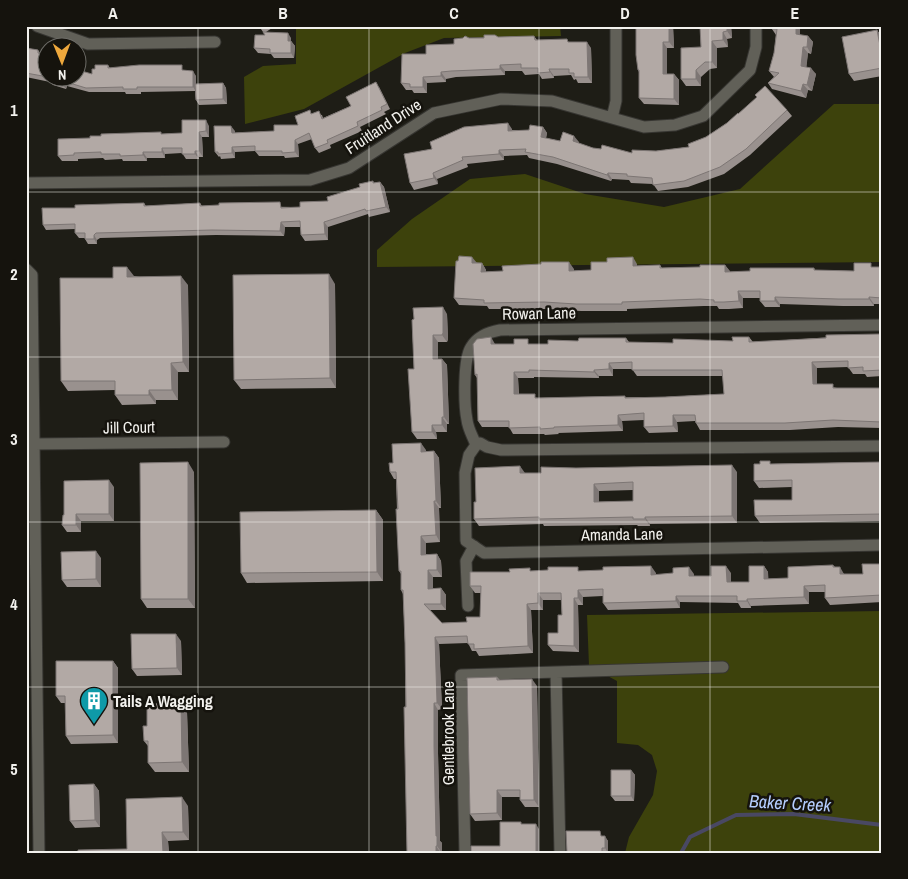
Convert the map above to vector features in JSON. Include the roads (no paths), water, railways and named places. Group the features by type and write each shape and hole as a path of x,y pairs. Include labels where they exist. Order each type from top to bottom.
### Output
{"street":[{"path":"37,26 88,44 215,42"},
{"path":"612,118 616,102 616,26"},
{"name":"Fruitland Drive","path":"26,183 310,180 349,168 434,113 501,99 552,101 644,127 675,125 703,116 750,70 756,48 756,26"},
{"path":"29,272 34,444 39,853"},
{"name":"Rowan Lane","path":"476,445 466,418 466,359 471,347 478,338 489,332 500,330 882,325"},
{"name":"Jill Court","path":"34,444 224,442"},
{"path":"468,606 466,561 474,546 466,540 465,473 469,455 476,445 480,443 487,447 501,450 882,446"},
{"name":"Amanda Lane","path":"474,546 484,553 882,545"},
{"name":"Gentlebrook Lane","path":"465,853 461,675 722,667"},
{"path":"556,672 560,853"}],"waterway":[{"name":"Baker Creek","path":"681,853 690,837 736,815 794,814 882,825"}],"place":[{"name":"Tails A Wagging","path":"94,725"}]}
